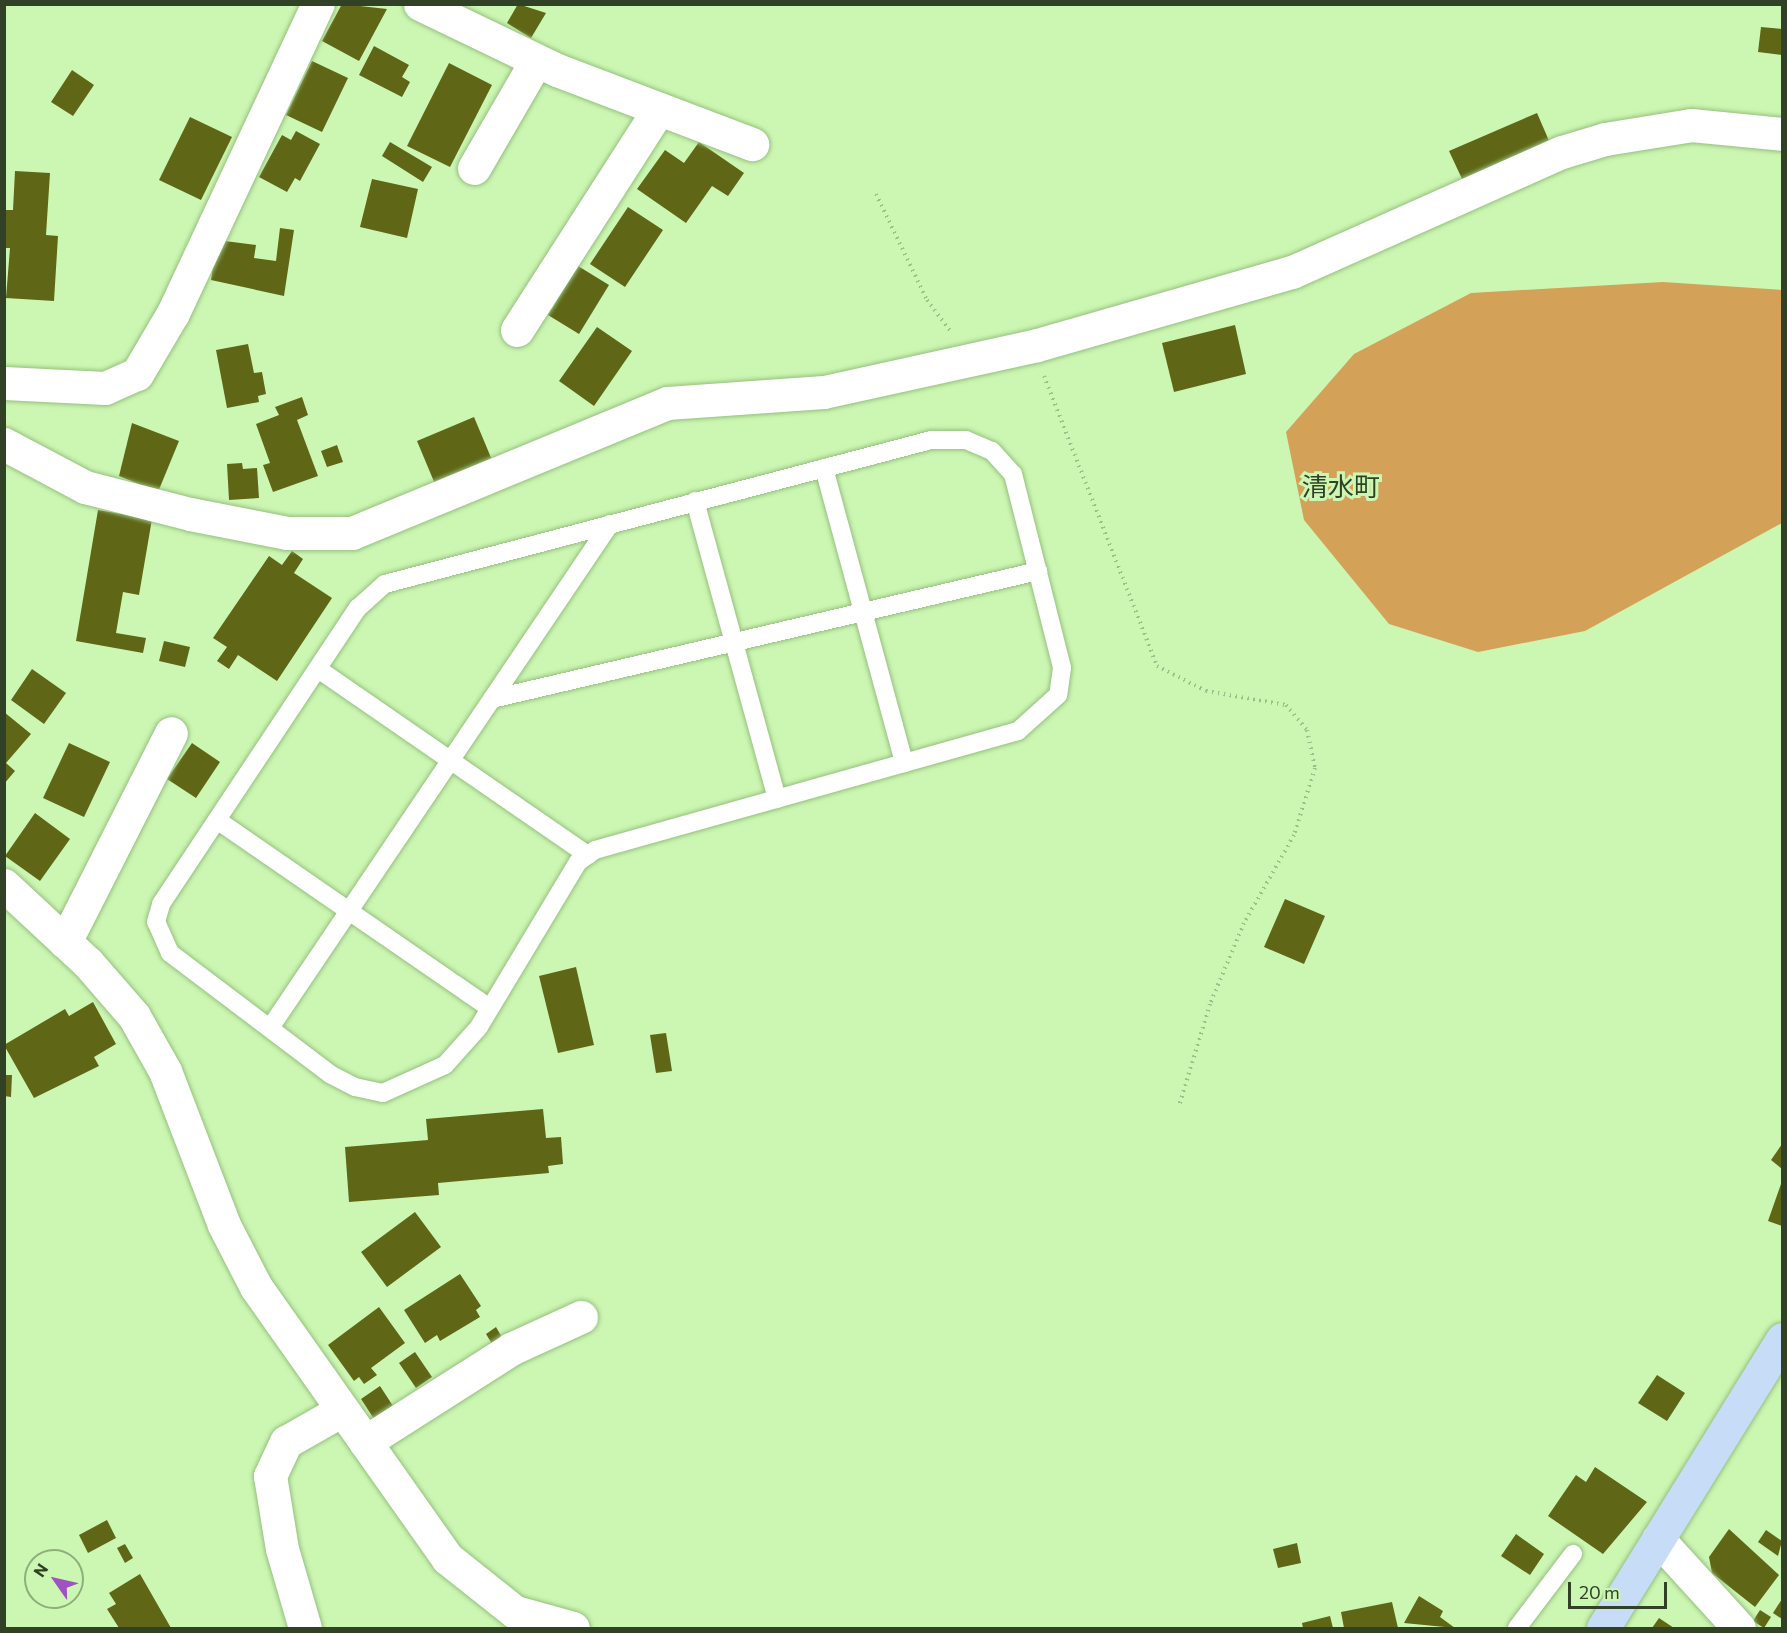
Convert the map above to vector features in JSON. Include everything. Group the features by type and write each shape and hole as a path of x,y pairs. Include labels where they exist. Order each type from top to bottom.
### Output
{"street":[{"path":"4,383 105,388 137,374 173,313 318,4"},
{"path":"420,4 536,61 752,144"},
{"path":"474,168 536,61"},
{"path":"517,330 659,109"},
{"path":"4,444 85,487 190,514 287,533 352,532 667,403 824,392 1037,345 1292,272 1562,152 1605,139 1691,125 1782,134"},
{"path":"65,942 171,733"},
{"path":"4,885 65,942 134,1016 152,1045 240,1256 342,1410 447,1558 477,1586 515,1612 573,1629"},
{"path":"365,1442 511,1349 581,1317"},
{"path":"1603,1629 1782,1339"},
{"path":"305,1629 282,1549 270,1476 286,1442 342,1410"},
{"path":"1658,1539 1739,1629"}],"lane":[{"path":"930,440 966,440 992,451 1013,474 1062,668 1058,695 1018,731 588,855 578,862 490,1008 445,1065 384,1093 355,1087 330,1074 170,953 159,936 161,904 358,608 385,584 695,501 930,440"},
{"path":"824,468 904,763"},
{"path":"695,501 777,799"},
{"path":"270,1028 610,524"},
{"path":"492,699 1038,571"},
{"path":"318,669 588,855"},
{"path":"217,820 490,1008"},
{"path":"1517,1629 1573,1554"}],"path":[{"path":"876,194 927,300 972,359"},
{"path":"1037,345 1048,394 1157,666 1206,691 1286,705 1307,730 1315,768 1294,835 1244,923 1210,1004 1179,1106"}],"shaded area":[{"path":"1663,282 1782,290 1782,523 1585,631 1478,652 1389,624 1304,520 1286,432 1354,354 1471,293"}],"building":[{"path":"342,4 387,9 359,61 322,41"},
{"path":"518,4 546,13 531,38 507,23"},
{"path":"1761,27 1782,29 1782,55 1758,52"},
{"path":"374,46 409,65 402,77 410,82 402,97 359,75"},
{"path":"312,61 348,78 322,132 286,115"},
{"path":"449,63 492,85 450,167 407,146"},
{"path":"72,70 94,85 73,116 51,102"},
{"path":"1537,113 1550,143 1463,181 1449,151"},
{"path":"190,117 232,137 201,200 159,180"},
{"path":"296,131 320,144 300,181 295,178 287,192 259,177 282,135 291,140"},
{"path":"390,142 432,167 423,182 382,156"},
{"path":"699,142 744,173 728,196 712,186 686,223 637,189 665,150 684,163"},
{"path":"15,171 50,173 46,235 58,236 54,301 6,298 10,248 5,248 5,210 13,210"},
{"path":"372,179 418,189 407,238 360,227"},
{"path":"628,207 663,230 625,287 590,264"},
{"path":"280,228 294,230 284,296 211,280 217,240 256,245 254,258 276,261"},
{"path":"578,266 609,285 579,334 548,315"},
{"path":"1235,325 1246,374 1174,392 1162,343"},
{"path":"597,327 632,351 594,406 559,381"},
{"path":"248,344 254,373 262,372 266,394 258,396 259,402 227,408 216,350"},
{"path":"302,397 308,415 297,420 318,476 273,492 263,465 270,463 256,424 279,415 275,407"},
{"path":"474,417 492,460 435,484 417,441"},
{"path":"132,423 179,441 158,492 119,476"},
{"path":"337,445 343,462 327,467 321,451"},
{"path":"242,463 243,469 257,468 259,498 229,500 227,464"},
{"path":"98,510 152,519 139,595 123,592 116,633 146,638 143,653 76,641"},
{"path":"292,551 303,559 294,573 332,598 277,681 238,655 229,669 217,661 227,647 213,638 269,556 282,565"},
{"path":"164,641 190,647 185,667 159,661"},
{"path":"32,669 66,693 44,724 11,700"},
{"path":"4,712 31,734 6,763 15,771 4,784"},
{"path":"69,743 110,762 84,817 43,798"},
{"path":"192,743 220,762 196,798 167,779"},
{"path":"35,813 70,839 40,881 5,856"},
{"path":"1285,899 1325,916 1304,964 1264,947"},
{"path":"576,967 594,1045 558,1053 539,976"},
{"path":"93,1002 116,1044 94,1057 99,1066 34,1098 4,1045 65,1009 69,1016"},
{"path":"666,1033 672,1071 656,1073 650,1035"},
{"path":"4,1075 12,1075 11,1097 4,1096"},
{"path":"543,1109 546,1138 561,1137 563,1164 548,1166 549,1173 438,1183 439,1195 349,1202 345,1147 428,1140 426,1119"},
{"path":"1782,1144 1782,1169 1771,1160"},
{"path":"1782,1181 1782,1226 1768,1221"},
{"path":"415,1212 441,1247 387,1287 361,1252"},
{"path":"460,1274 481,1306 476,1310 480,1317 440,1341 437,1335 425,1343 404,1310"},
{"path":"379,1307 405,1343 371,1368 377,1375 364,1384 359,1377 354,1381 328,1345"},
{"path":"496,1327 504,1341 494,1347 486,1334"},
{"path":"415,1352 432,1377 416,1388 399,1363"},
{"path":"1657,1375 1685,1393 1667,1421 1638,1403"},
{"path":"380,1386 393,1406 374,1419 361,1399"},
{"path":"1595,1467 1647,1502 1603,1554 1548,1516 1576,1475 1586,1482"},
{"path":"107,1520 116,1538 88,1553 79,1535"},
{"path":"1729,1529 1779,1575 1755,1607 1712,1573 1709,1557"},
{"path":"1766,1530 1782,1541 1778,1556 1758,1542"},
{"path":"1516,1534 1544,1554 1530,1575 1501,1556"},
{"path":"1297,1543 1301,1563 1278,1568 1273,1549"},
{"path":"125,1544 133,1558 125,1563 117,1548"},
{"path":"140,1574 171,1628 119,1628 107,1609 116,1604 109,1593"},
{"path":"1419,1596 1443,1611 1440,1617 1455,1628 1404,1623"},
{"path":"1782,1599 1782,1619 1773,1613"},
{"path":"1392,1602 1398,1628 1344,1628 1341,1612"},
{"path":"1760,1610 1771,1617 1764,1628 1753,1621"},
{"path":"1330,1616 1333,1628 1303,1628 1302,1623"},
{"path":"1659,1618 1674,1628 1652,1628"}],"district":[{"name":"清水町","path":"1341,486"}]}
